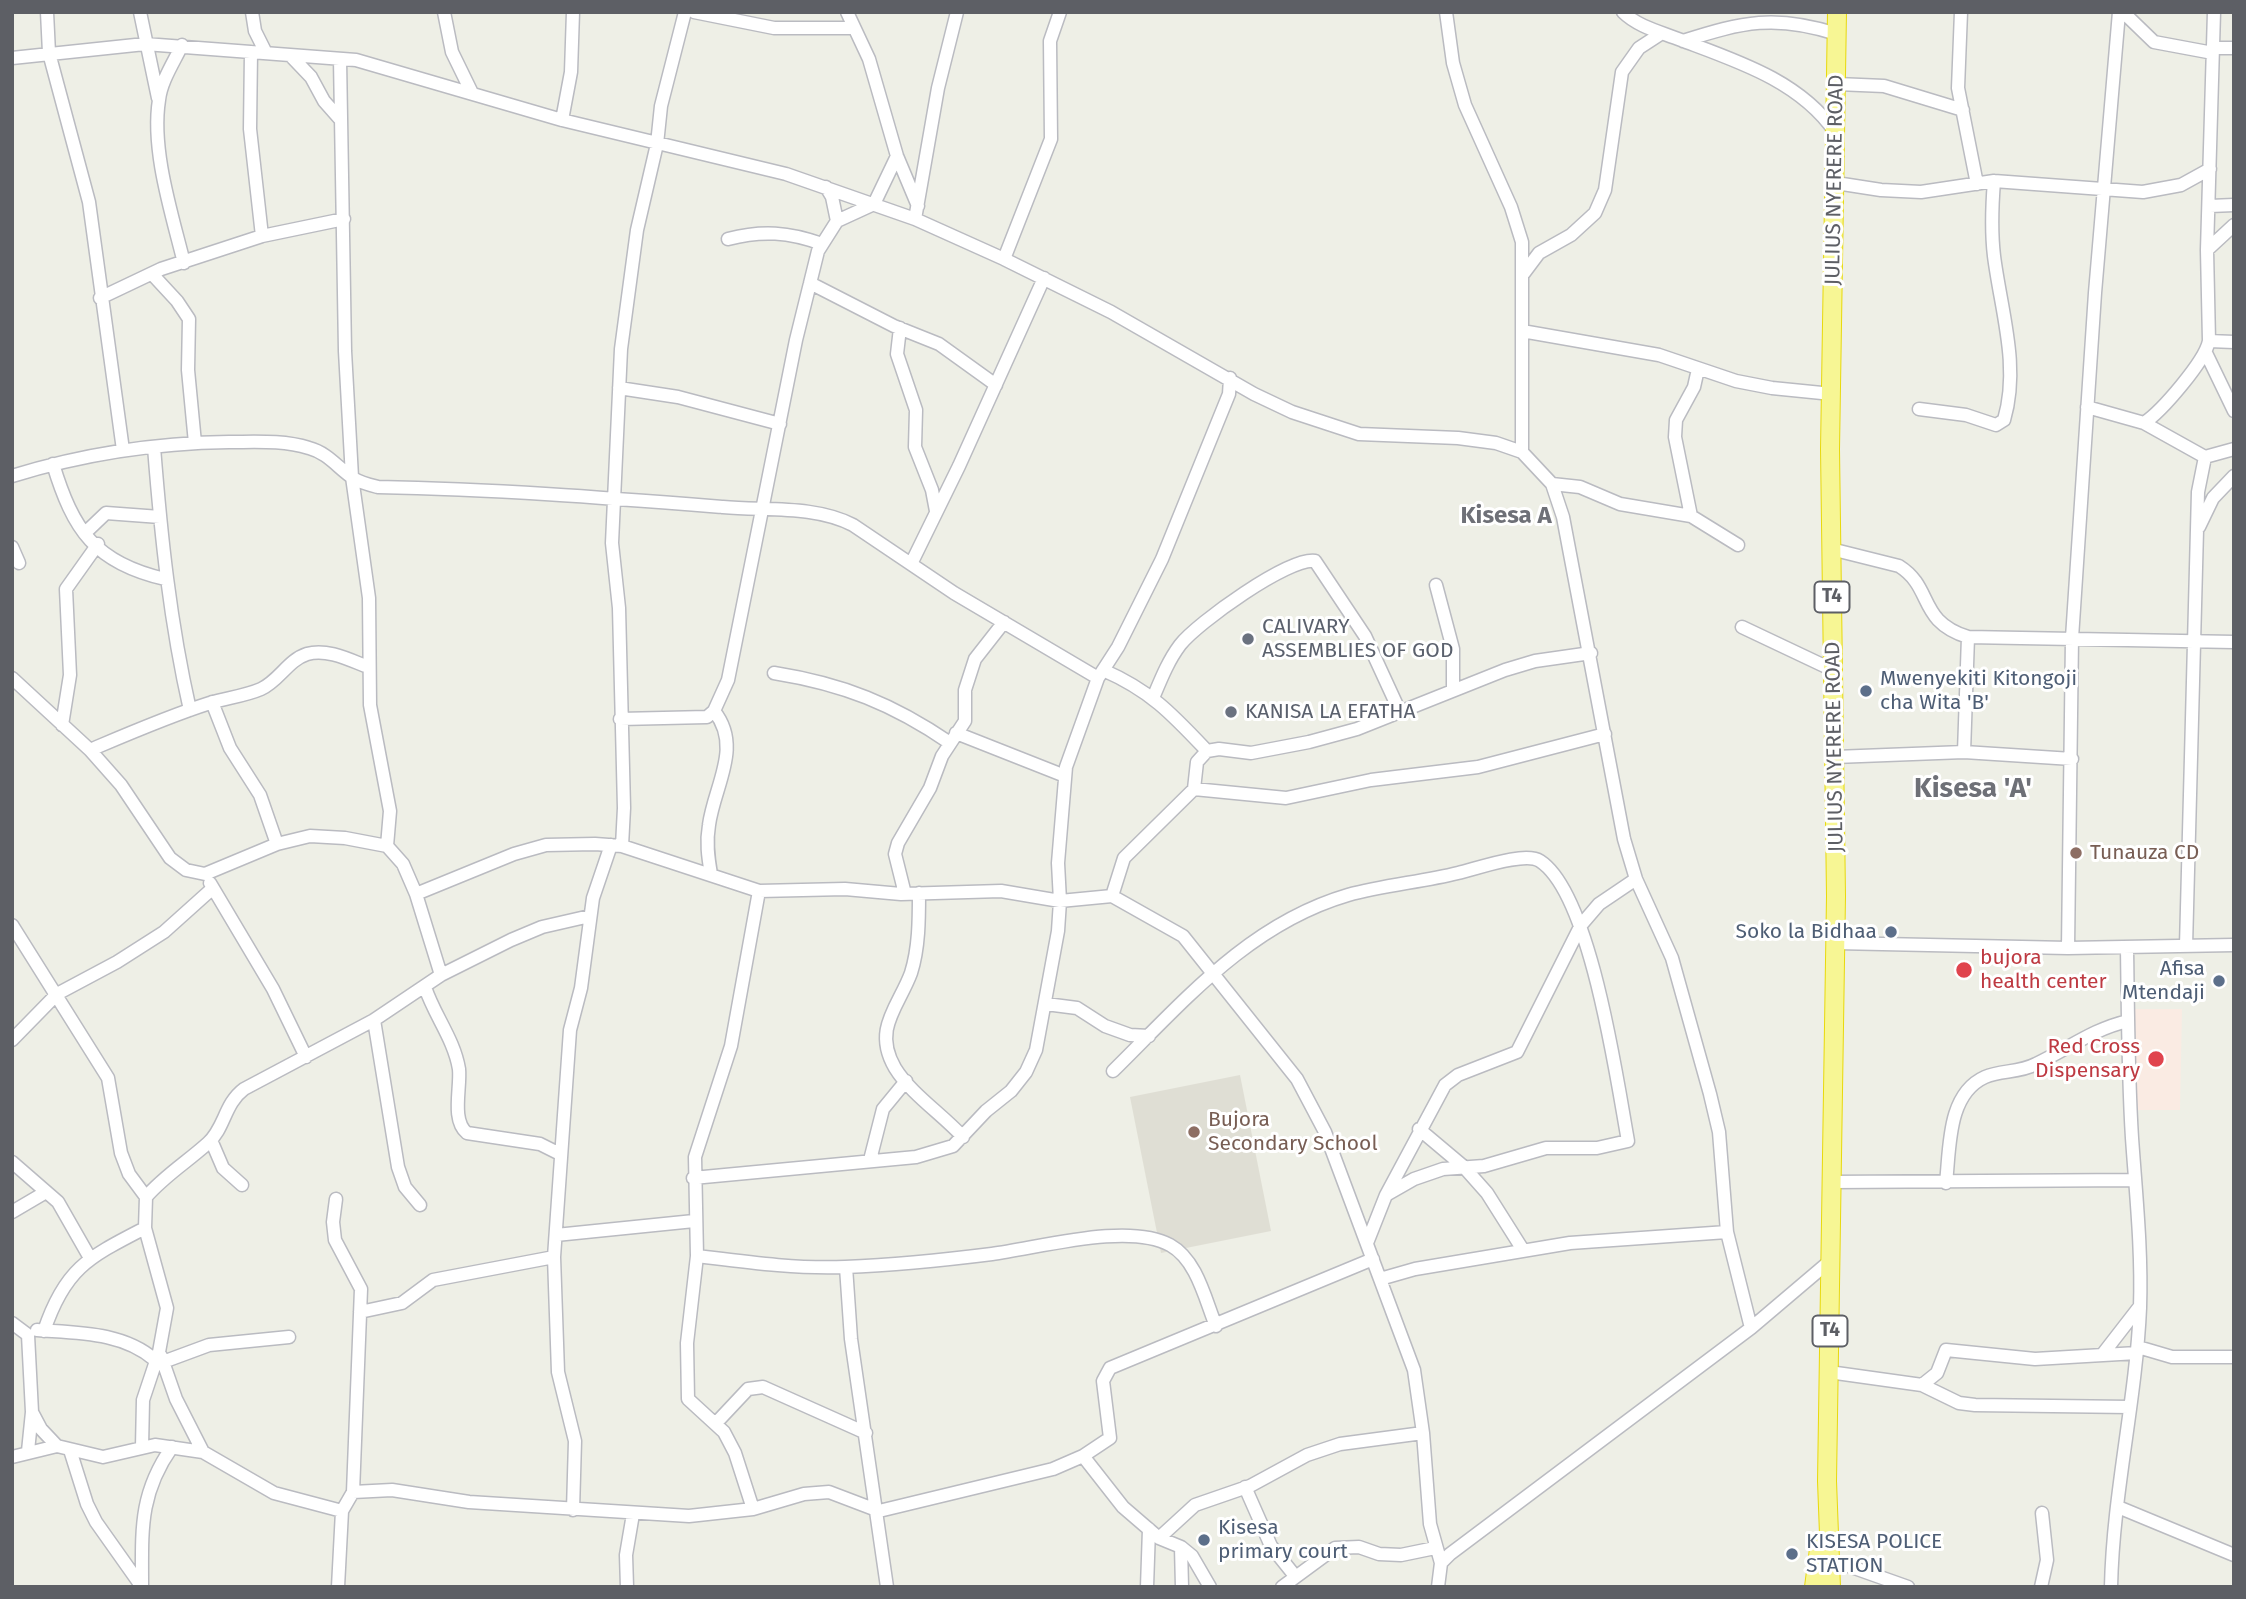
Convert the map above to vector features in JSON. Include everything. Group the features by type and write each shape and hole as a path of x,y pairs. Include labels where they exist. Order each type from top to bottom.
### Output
{"highway":[{"name":"JULIUS NYERERE ROAD","path":"1831,1587 1827,1481 1836,943 1835,671 1831,549 1837,84 1828,31 1837,12"},
{"name":"JULIUS NYERERE ROAD","path":"1814,1587 1827,1481"}],"street":[{"path":"47,12 49,53 89,202 100,298 123,450"},
{"path":"140,12 159,99 162,166 184,263"},
{"path":"252,12 254,31 266,53"},
{"path":"444,12 452,52 472,93"},
{"path":"562,120 571,72 573,12"},
{"path":"573,1510 575,1441 558,1372 554,1257 560,1154 570,1030 581,988 590,916 599,876 616,846 624,782 620,719 619,608 612,543 619,388 629,279 657,144 661,106 685,12"},
{"path":"694,12 774,27 854,28"},
{"path":"847,12 880,90 897,156 916,213"},
{"path":"916,213 938,88 957,12"},
{"path":"1004,259 1051,139 1050,41 1059,12"},
{"path":"1446,12 1453,63 1465,105 1511,207 1522,242 1522,452"},
{"path":"1623,12 1662,33 1754,70 1798,93 1837,134"},
{"path":"1819,12 1828,31"},
{"path":"1961,12 1958,88 1977,184"},
{"path":"2121,12 2154,42 2213,50 2234,48"},
{"path":"2067,948 2072,638 2103,191 2121,12"},
{"path":"2214,12 2207,347 2234,411"},
{"path":"1683,40 1747,23 1775,20 1828,31"},
{"path":"254,31 245,51 250,129 262,236"},
{"path":"1523,274 1530,260 1572,235 1595,213 1605,190 1622,72 1639,48 1662,33"},
{"path":"12,58 145,44 340,59 379,65 562,120 786,174 874,204 916,213 1044,278 1292,412 1359,434 1458,438 1496,443 1522,452 1552,484 1575,567 1624,839 1636,879 1672,958 1710,1094 1719,1132 1727,1232 1751,1328"},
{"path":"159,99 182,45"},
{"path":"290,55 310,77 324,101 339,118"},
{"path":"340,59 339,118 344,219 342,301 352,477 369,598 368,667 372,722 390,811 387,846"},
{"path":"1837,84 1884,86 1963,110"},
{"path":"620,719 707,717 714,711 731,667 810,283 822,244 837,221 874,204 897,156"},
{"path":"1836,183 1881,190 1921,192 1994,181 2143,192 2181,185 2210,169"},
{"path":"1919,409 1966,415 1996,425 2004,420 2011,399 2010,354 1994,256 1994,181"},
{"path":"826,187 832,197 837,221"},
{"path":"2210,206 2234,205"},
{"path":"100,298 152,274 262,236 344,219"},
{"path":"2207,250 2234,225"},
{"path":"728,239 747,233 780,232 822,244"},
{"path":"152,274 177,301 188,319 188,370 195,443"},
{"path":"911,564 1044,278"},
{"path":"810,283 900,328 939,344 996,385"},
{"path":"900,328 897,354 916,410 915,447 932,489 936,512"},
{"path":"1522,331 1658,355 1698,369 1772,388 1832,394"},
{"path":"2144,423 2165,407 2207,347 2234,342"},
{"path":"1691,516 1675,437 1676,421 1694,387 1698,369"},
{"path":"693,1178 943,1151 963,1137 986,1111 1011,1091 1026,1072 1036,1050 1046,1004 1060,901 1058,863 1065,776 1101,674 1162,559 1229,394 1230,378"},
{"path":"619,388 678,397 780,424"},
{"path":"2087,407 2144,423 2205,457 2234,449"},
{"path":"12,476 53,464 123,450 195,443 265,442 301,446 326,455 352,477 379,487 614,497 813,512 837,517 1004,622 1101,674 1137,685 1207,751"},
{"path":"154,447 165,579 174,638 190,710"},
{"path":"2186,946 2196,639 2196,533 2198,492 2205,457"},
{"path":"53,464 66,505 85,533 108,557 124,567 165,579"},
{"path":"2196,533 2213,498 2234,476"},
{"path":"1552,484 1580,487 1620,504 1691,516 1738,545"},
{"path":"85,533 106,513 160,517"},
{"path":"62,724 70,675 65,589 98,544"},
{"path":"12,547 19,563"},
{"path":"1831,549 1899,566 1908,572 1938,623 1968,637 2196,639 2234,642"},
{"path":"1153,698 1168,663 1194,631 1265,580 1307,560 1315,561 1365,636 1400,712"},
{"path":"1436,586 1453,649 1456,673 1454,690"},
{"path":"905,894 895,854 898,843 930,788 966,716 965,690 975,659 1004,622"},
{"path":"1742,627 1835,671"},
{"path":"1964,752 1968,637"},
{"path":"90,750 212,702 259,690 307,654 321,652 342,656 368,667"},
{"path":"1112,896 1124,858 1194,789 1197,762 1207,751 1219,749 1251,754 1309,742 1357,729 1471,683 1535,661 1591,653"},
{"path":"775,673 810,678 854,690 953,738 1065,776"},
{"path":"1456,673 1471,683"},
{"path":"12,678 90,750 121,785 170,858 186,870 205,874 277,844 310,836 345,838 387,846 403,864 416,894 441,975"},
{"path":"212,702 230,748 260,796 277,844"},
{"path":"710,874 707,849 709,823 726,756 724,723 714,711"},
{"path":"1194,789 1212,788 1286,799 1371,780 1478,767 1605,734"},
{"path":"1836,757 1964,752 2072,758"},
{"path":"416,894 476,868 546,845 573,842 616,846 759,891 845,889 905,894 1001,891 1060,901 1112,896 1182,936 1297,1079 1340,1168 1414,1370 1435,1548 1441,1563 1438,1587"},
{"path":"1113,1072 1211,973 1253,939 1307,910 1349,895 1419,883 1522,858 1540,861 1552,873 1581,925 1628,1141 1625,1145 1597,1148 1546,1148 1484,1166 1464,1166 1414,1179 1386,1195"},
{"path":"205,874 273,989 306,1057"},
{"path":"1367,1243 1386,1195 1419,1129 1445,1085 1517,1052 1581,925 1599,904 1636,879"},
{"path":"12,1040 57,993 117,962 164,932 213,888"},
{"path":"753,1509 735,1453 717,1422 693,1405 686,1389 687,1343 697,1256 693,1178 698,1141 713,1105 731,1046 759,891"},
{"path":"919,893 919,930 911,973 889,1020 887,1051 906,1081 963,1137"},
{"path":"1569,901 1599,904"},
{"path":"146,1197 171,1171 211,1140 234,1096 374,1020 441,975 527,932 590,916"},
{"path":"12,925 108,1078 121,1153 129,1174 146,1197 145,1228 166,1298 159,1358 143,1400 142,1447"},
{"path":"1836,943 2067,948 2234,945"},
{"path":"2111,1587 2112,1552 2140,1306 2141,1251 2135,1180 2126,948"},
{"path":"425,987 455,1051 460,1086 458,1114 463,1130 467,1133 540,1144 560,1154"},
{"path":"1046,1004 1077,1009 1105,1026 1130,1035 1149,1036"},
{"path":"43,1010 66,1011"},
{"path":"374,1020 401,1179 420,1205"},
{"path":"1946,1183 1956,1110 1971,1085 1993,1074 2028,1069 2093,1032 2128,1021"},
{"path":"870,1160 883,1109 906,1081"},
{"path":"1419,1129 1464,1166 1487,1193 1523,1250"},
{"path":"211,1140 223,1168 242,1185"},
{"path":"12,1162 58,1202 90,1258"},
{"path":"1832,1182 2135,1180"},
{"path":"12,1212 46,1192"},
{"path":"336,1199 333,1231 341,1254 361,1289 354,1492 342,1511 338,1587"},
{"path":"556,1235 694,1221"},
{"path":"44,1331 64,1284 90,1258 145,1228"},
{"path":"1380,1279 1415,1269 1570,1243 1727,1232"},
{"path":"697,1256 800,1268 846,1267 957,1258 1102,1238 1151,1238 1170,1245 1192,1267 1216,1326"},
{"path":"360,1312 402,1303 422,1286 444,1277 554,1257"},
{"path":"354,1492 392,1490 469,1502 689,1516 753,1509 804,1494 829,1492 878,1511 1053,1469 1083,1457 1110,1438 1103,1381 1110,1368 1373,1259"},
{"path":"1441,1563 1590,1447 1751,1328 1830,1261"},
{"path":"846,1267 851,1339 887,1587"},
{"path":"2102,1355 2140,1306"},
{"path":"12,1323 25,1330 122,1339 159,1358 203,1452"},
{"path":"25,1330 29,1347 32,1412 28,1451"},
{"path":"159,1358 209,1345 289,1338"},
{"path":"1922,1385 1937,1373 1946,1350 2035,1359 2137,1350 2172,1357 2234,1357"},
{"path":"1829,1372 1922,1385 1967,1404 2130,1408"},
{"path":"717,1422 748,1389 763,1387 866,1433"},
{"path":"32,1412 41,1429 63,1448 80,1474 87,1504 96,1522 142,1586"},
{"path":"1159,1538 1195,1505 1245,1487 1307,1455 1340,1444 1423,1433"},
{"path":"12,1457 28,1451 63,1448 103,1457 142,1447 172,1447 203,1452 274,1493 342,1511"},
{"path":"142,1586 144,1506 156,1469 172,1447"},
{"path":"80,1474 90,1455"},
{"path":"1083,1457 1107,1490 1149,1529 1159,1538 1181,1547 1203,1571 1210,1587"},
{"path":"1245,1487 1271,1546 1296,1576"},
{"path":"2118,1507 2233,1554"},
{"path":"2042,1513 2050,1587"},
{"path":"627,1587 626,1555 633,1514"},
{"path":"1147,1587 1149,1529"},
{"path":"1181,1547 1182,1587"},
{"path":"1282,1587 1335,1548 1359,1547 1379,1554 1401,1555 1435,1548"},
{"path":"1829,1559 1908,1587"},
{"path":"2041,1587 2047,1565"}],"shaded area":[{"name":"Red Cross Dispensary","path":"2131,1009 2182,1009 2180,1110 2133,1110"},
{"name":"Bujora Secondary School","path":"1240,1075 1271,1231 1161,1253 1130,1097"}],"place":[{"name":"CALIVARY ASSEMBLIES OF GOD","path":"1248,639"},
{"name":"Mwenyekiti Kitongoji cha Wita 'B'","path":"1866,691"},
{"name":"KANISA LA EFATHA","path":"1231,712"},
{"name":"Tunauza CD","path":"2076,853"},
{"name":"Soko la Bidhaa","path":"1891,932"},
{"name":"bujora health center","path":"1964,970"},
{"name":"Afisa Mtendaji","path":"2219,981"},
{"name":"Red Cross Dispensary","path":"2156,1059"},
{"name":"Bujora Secondary School","path":"1194,1132"},
{"name":"Kisesa primary court","path":"1204,1540"},
{"name":"KISESA POLICE STATION","path":"1792,1554"}],"district":[{"name":"Kisesa A","path":"1506,516"},
{"name":"Kisesa 'A'","path":"1973,789"}]}
